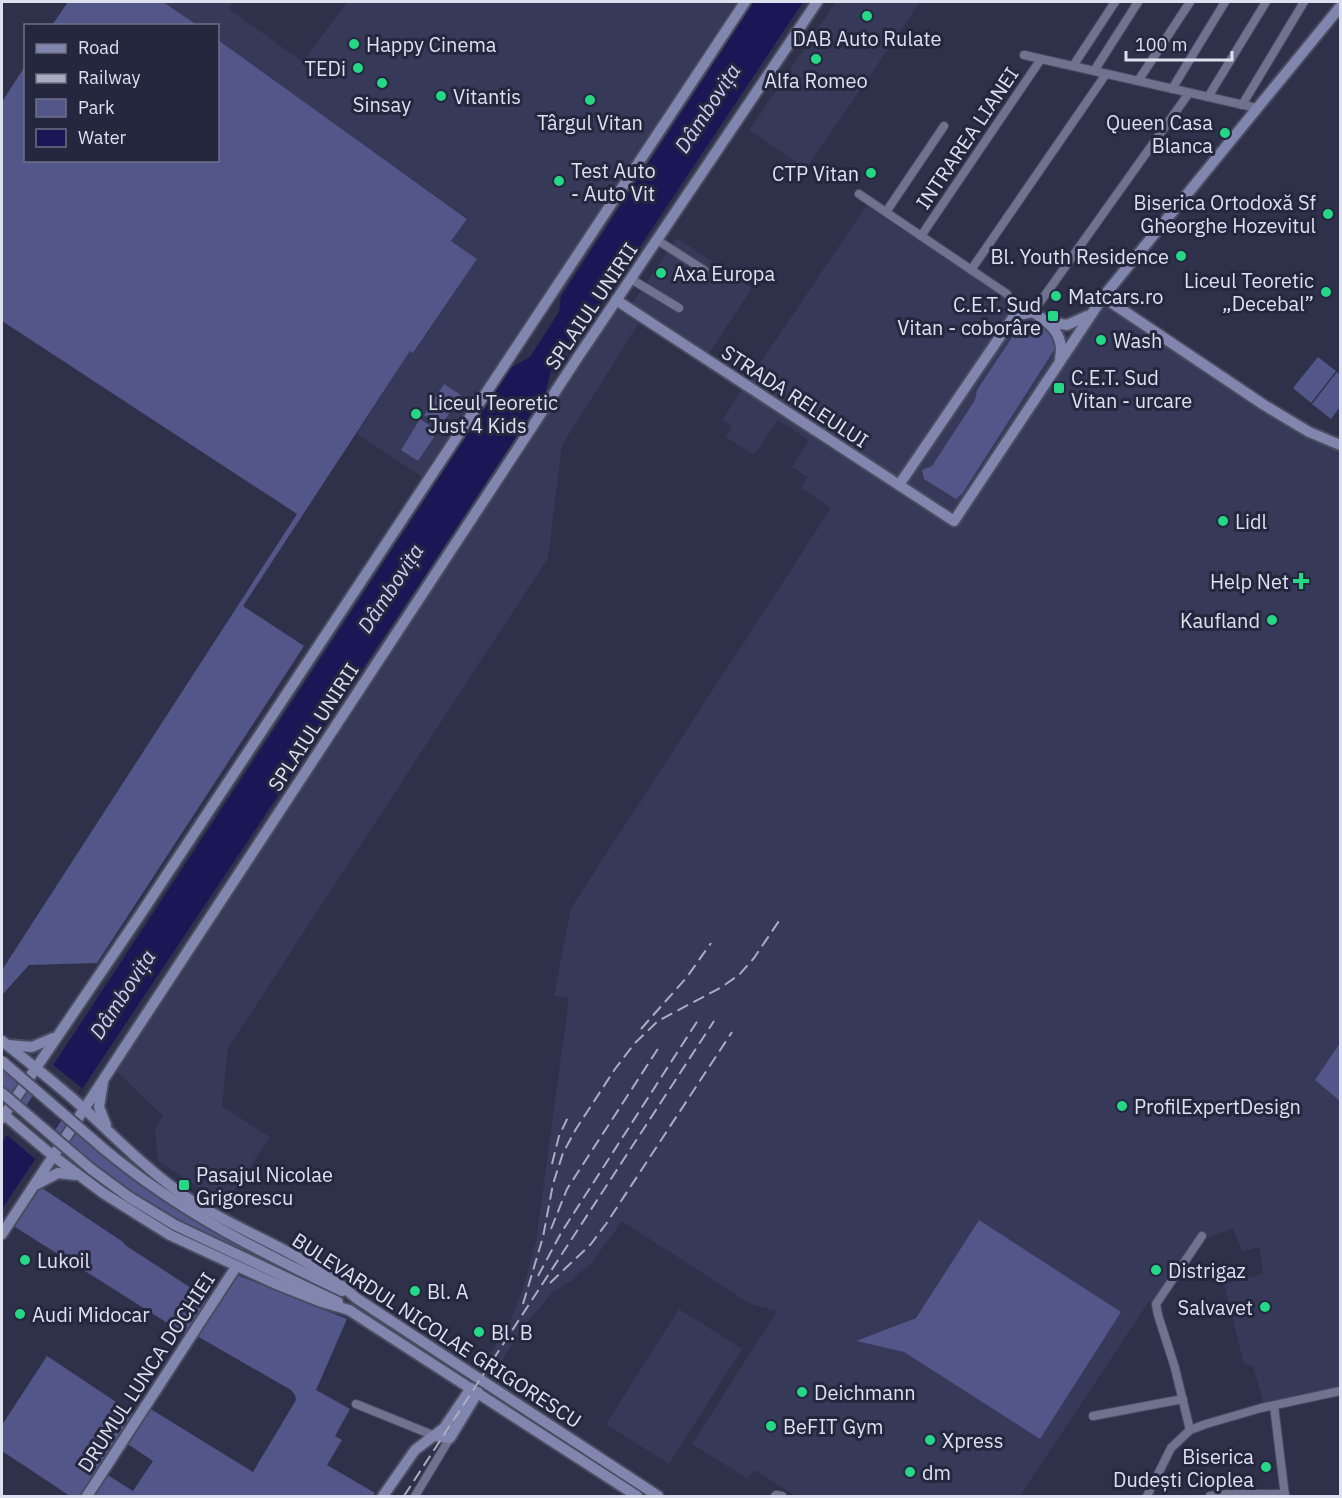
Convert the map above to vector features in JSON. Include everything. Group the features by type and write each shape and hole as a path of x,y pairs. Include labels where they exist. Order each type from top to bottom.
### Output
{"main road":[{"name":"SPLAIUL UNIRII","path":"2,1115 140,915 745,2"},
{"name":"SPLAIUL UNIRII","path":"2,1234 616,300 817,2"},
{"path":"1059,360 1103,297 1341,7"},
{"path":"1103,297 1315,435 1320,441 1341,447"},
{"name":"STRADA RELEULUI","path":"616,300 954,521 1059,360"},
{"path":"899,485 1006,325 1018,315 1033,312 1058,325 1073,324 1092,312"},
{"path":"1049,322 1056,331 1061,344 1059,360"},
{"path":"3,1043 32,1047 44,1044 57,1036"},
{"name":"BULEVARDUL NICOLAE GRIGORESCU","path":"3,1043 35,1067 151,1169 191,1200 323,1272 356,1298 658,1497"},
{"path":"2,1061 104,1149 166,1197 197,1217 356,1298"},
{"path":"105,1076 100,1112 115,1137"},
{"path":"2,1093 91,1169 129,1197 175,1225 323,1294 349,1310"},
{"name":"BULEVARDUL NICOLAE GRIGORESCU","path":"2,1115 115,1202 155,1227 236,1267 313,1299 349,1310 637,1497"},
{"path":"32,1188 47,1177 58,1173 80,1176"},
{"name":"DRUMUL LUNCA DOCHIEI","path":"87,1497 236,1267"},
{"path":"383,1497 415,1450 447,1425 474,1390"},
{"path":"435,1436 450,1438 474,1390"}],"street":[{"path":"1073,66 1115,2"},
{"path":"1094,71 1138,2"},
{"path":"1138,81 1190,2"},
{"path":"1172,89 1225,2"},
{"path":"1208,97 1266,2"},
{"path":"1242,105 1304,2"},
{"path":"1024,56 1257,108"},
{"name":"INTRAREA LIANEI","path":"921,236 1041,59"},
{"path":"971,270 1106,74"},
{"path":"1033,312 1189,93"},
{"path":"886,212 944,126"},
{"path":"859,194 1007,294 1018,315"},
{"path":"657,240 704,270"},
{"path":"631,279 679,308"},
{"path":"1190,1430 1156,1304 1202,1236"},
{"path":"1147,1497 1171,1448 1190,1430 1274,1406 1341,1391"},
{"path":"1094,1416 1183,1399"},
{"path":"356,1404 435,1436"},
{"path":"1210,1497 1228,1494 1285,1495 1274,1406"},
{"path":"415,1497 450,1438"}],"shaded area":[{"path":"162,2 234,2 229,9 303,62 347,2 736,2 422,477 357,434 410,351 414,353 477,259 451,241 467,218 219,43 219,24 194,24"},
{"path":"836,2 920,2 806,169 749,130"},
{"path":"866,206 1078,343 1105,305 1308,437 1340,451 1340,1391 1265,1408 1253,1366 1244,1364 1224,1284 1263,1274 1259,1247 1242,1252 1233,1228 1201,1241 1156,1304 1149,1301 1020,1496 796,1496 754,1470 748,1479 692,1444 777,1311 750,1304 622,1221 593,1261 571,1281 552,1293 540,1307 523,1328 493,1374 482,1367 509,1324 523,1289 536,1241 569,998 554,996 571,908 831,508 801,488 808,477 792,467 809,440 778,420 754,455 726,437 732,426 722,420","holes":["979,1220 1040,1439 904,1352 857,1341 916,1318"]},
{"path":"677,238 752,288 707,356 636,310 632,304"},
{"path":"616,310 639,323 562,445 548,558 228,1048 222,1106 270,1137 225,1205 158,1161 155,1130 163,1116 116,1071 150,1013"},
{"path":"679,1309 742,1349 669,1464 606,1424"}],"green space":[{"path":"68,2 163,2 196,24 53,24"},
{"path":"219,41 467,219 451,241 477,259 413,353 410,351 243,606 304,646 97,963 29,965 2,995 2,970 297,514 2,321 2,102 24,68 24,162 219,162"},
{"path":"1027,322 1037,324 1046,330 1053,338 1056,347 962,494 956,499 924,479 922,470 932,466 975,400 977,390 1021,324"},
{"path":"1318,357 1336,371 1311,403 1293,388"},
{"path":"1337,372 1340,375 1340,407 1331,419 1312,404"},
{"path":"444,384 461,395 441,426 424,415"},
{"path":"420,419 438,431 418,461 401,450"},
{"path":"1340,1043 1340,1101 1315,1080"},
{"path":"2,1066 134,1176 337,1293 336,1295 189,1228 125,1189 2,1086"},
{"path":"39,1186 208,1299 185,1334 15,1227 14,1224"},
{"path":"979,1220 1121,1312 1040,1439 904,1352 856,1341 916,1318"},
{"path":"237,1275 347,1319 316,1390 350,1409 335,1436 342,1440 327,1465 375,1493 373,1496 90,1496 106,1474 133,1491 153,1461 126,1443 149,1408 253,1472 296,1400 291,1390 197,1336"},
{"path":"47,1356 134,1414 80,1496 70,1496 2,1451 2,1425"}],"water":[{"name":"Dâmbovița","path":"754,2 803,2 593,317 580,325 551,370 546,391 2,1209 2,1143 512,367 530,357 559,312 561,296"}],"pier":[{"path":"53,1065 82,1088 35,1159 7,1135"}],"railway":[{"path":"523,1304 543,1237 553,1184 563,1153 615,1069 634,1044 658,1021 720,988 739,975 754,958 781,918"},
{"path":"641,1029 687,977 711,943"},
{"path":"538,1276 561,1233 700,1017"},
{"path":"404,1496 714,1021"},
{"path":"550,1283 591,1244 606,1224 732,1032"},
{"path":"551,1229 567,1189 661,1044"},
{"path":"552,1164 559,1136 569,1115"}],"place":[{"name":"DAB Auto Rulate","path":"867,16"},
{"name":"Happy Cinema","path":"354,44"},
{"name":"Alfa Romeo","path":"816,59"},
{"name":"TEDi","path":"358,68"},
{"name":"Sinsay","path":"382,83"},
{"name":"Vitantis","path":"441,96"},
{"name":"Târgul Vitan","path":"590,100"},
{"name":"Queen Casa Blanca","path":"1225,133"},
{"name":"CTP Vitan","path":"871,173"},
{"name":"Test Auto - Auto Vit","path":"559,181"},
{"name":"Biserica Ortodoxă Sf Gheorghe Hozevitul","path":"1328,214"},
{"name":"Bl. Youth Residence","path":"1181,256"},
{"name":"Axa Europa","path":"661,273"},
{"name":"Liceul Teoretic „Decebal”","path":"1326,292"},
{"name":"Matcars.ro","path":"1056,296"},
{"name":"C.E.T. Sud Vitan - coborâre","path":"1053,316"},
{"name":"Wash","path":"1101,340"},
{"name":"C.E.T. Sud Vitan - urcare","path":"1059,388"},
{"name":"Liceul Teoretic Just 4 Kids","path":"416,414"},
{"name":"Lidl","path":"1223,521"},
{"name":"Help Net","path":"1301,581"},
{"name":"Kaufland","path":"1272,620"},
{"name":"ProfilExpertDesign","path":"1122,1106"},
{"name":"Pasajul Nicolae Grigorescu","path":"184,1185"},
{"name":"Lukoil","path":"25,1260"},
{"name":"Distrigaz","path":"1156,1270"},
{"name":"Bl. A","path":"415,1291"},
{"name":"Salvavet","path":"1265,1307"},
{"name":"Audi Midocar","path":"20,1314"},
{"name":"Bl. B","path":"479,1332"},
{"name":"Deichmann","path":"802,1392"},
{"name":"BeFIT Gym","path":"771,1426"},
{"name":"Xpress","path":"930,1440"},
{"name":"Biserica Dudești Cioplea","path":"1266,1467"},
{"name":"dm","path":"910,1472"}]}
